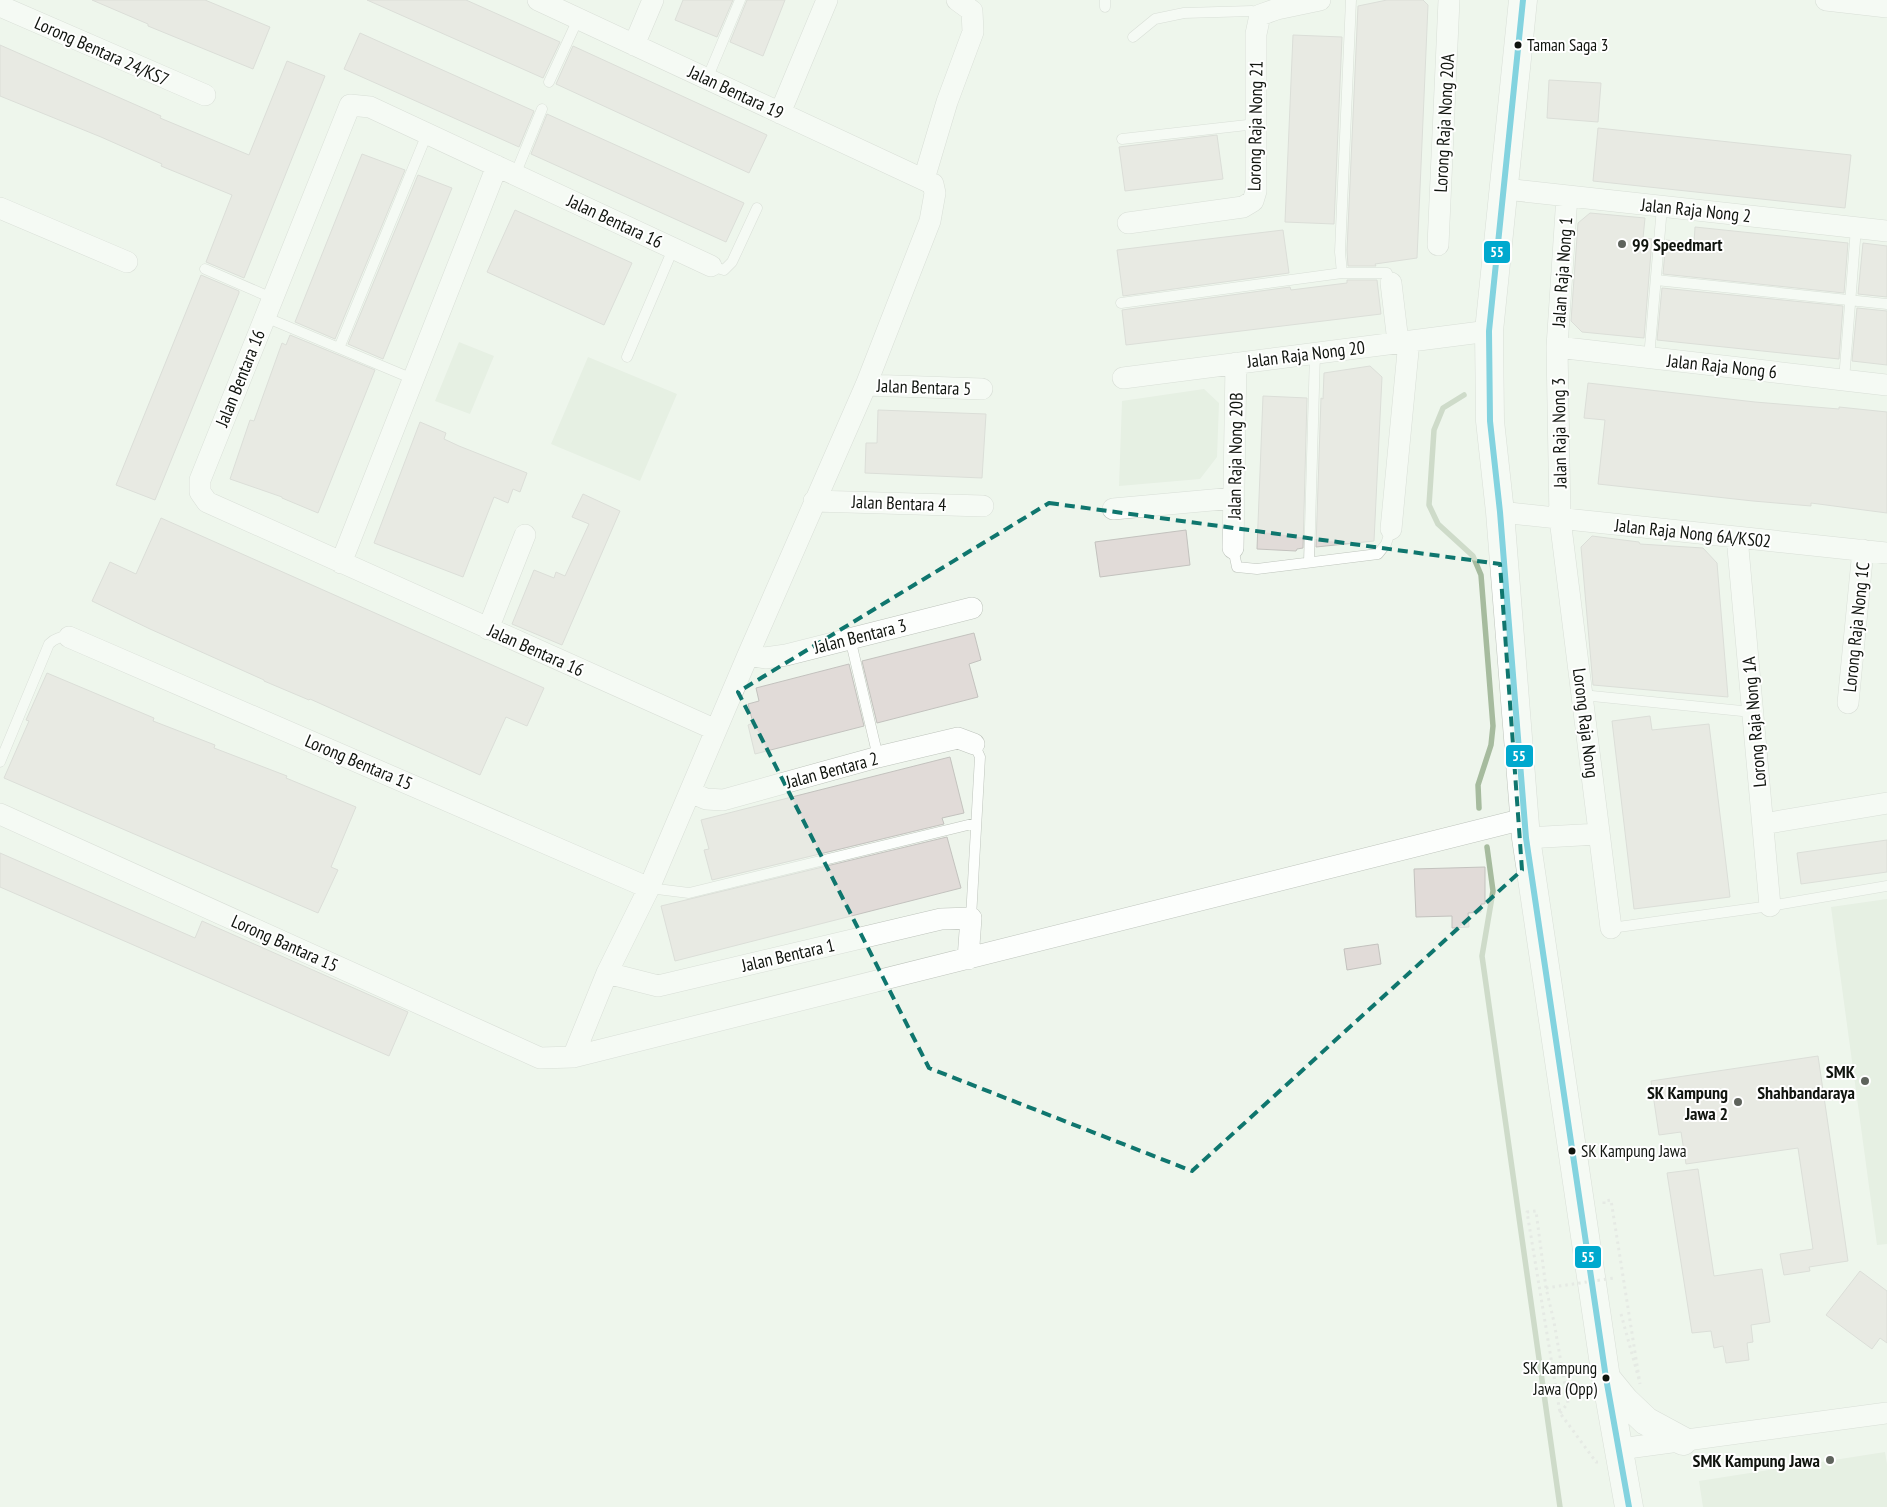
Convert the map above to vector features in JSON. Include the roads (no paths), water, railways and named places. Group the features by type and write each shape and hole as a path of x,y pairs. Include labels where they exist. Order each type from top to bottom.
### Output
{"main road":[{"path":"1523,0 1489,331 1490,421 1500,512 1525,829 1606,1378 1629,1507"},
{"path":"1606,1378 1625,1401 1646,1421 1683,1441"}],"street":[{"name":"Jalan Bentara 19","path":"538,0 568,10 634,45 928,182"},
{"path":"634,45 653,0"},
{"path":"780,112 827,0"},
{"path":"573,1057 607,973 649,888 814,500 866,385 930,221 934,193 928,182 947,102 973,32 972,11 957,0"},
{"path":"1270,8 1320,0"},
{"name":"Lorong Raja Nong 20A","path":"1438,245 1450,0"},
{"path":"1826,0 1887,7"},
{"name":"Lorong Bentara 24/KS7","path":"0,6 205,95"},
{"name":"Lorong Raja Nong 21","path":"1128,223 1243,207 1253,201 1256,191 1256,34 1270,8"},
{"name":"Jalan Bentara 16","path":"710,266 370,107 350,104 200,480 200,492 207,502 716,730"},
{"path":"341,563 413,379 506,171"},
{"name":"Jalan Raja Nong 2","path":"1505,189 1887,231"},
{"name":"Jalan Raja Nong 1","path":"1557,347 1567,196"},
{"path":"0,208 127,262"},
{"path":"1391,283 1403,341 1391,529"},
{"name":"Jalan Raja Nong 20","path":"1123,378 1489,331"},
{"name":"Jalan Raja Nong 6","path":"1557,347 1887,385"},
{"name":"Jalan Raja Nong 3","path":"1557,347 1560,519"},
{"name":"Jalan Raja Nong 20B","path":"1233,548 1236,363"},
{"name":"Jalan Bentara 5","path":"866,385 982,389"},
{"path":"1113,509 1234,498"},
{"name":"Jalan Bentara 4","path":"814,500 983,506"},
{"name":"Jalan Raja Nong 6A/KS02","path":"1500,512 1887,553"},
{"name":"Lorong Raja Nong","path":"1560,519 1611,928"},
{"path":"488,629 525,535"},
{"name":"Lorong Raja Nong 1A","path":"1737,537 1770,906"},
{"name":"Lorong Raja Nong 1C","path":"1848,703 1863,550"},
{"name":"Jalan Bentara 3","path":"748,655 765,658 772,657 972,608"},
{"name":"Lorong Bentara 15","path":"69,637 649,888"},
{"name":"Jalan Bentara 2","path":"690,792 706,799 723,800 878,757 958,738 974,744"},
{"path":"1764,824 1887,803"},
{"name":"Lorong Bantara 15","path":"0,814 540,1058 573,1057 968,959 1525,829 1599,834"},
{"path":"968,959 970,918"},
{"name":"Jalan Bentara 1","path":"607,973 658,986 941,919 970,918"},
{"path":"1621,1456 1683,1441 1887,1413"}],"lane":[{"path":"707,79 740,0"},
{"path":"1342,273 1340,252 1351,0"},
{"path":"1134,37 1155,20 1184,13 1252,11 1270,8"},
{"path":"549,82 568,10"},
{"path":"506,171 542,109"},
{"path":"1122,139 1256,124"},
{"path":"339,348 428,134"},
{"path":"1648,358 1662,206"},
{"path":"710,266 724,270 732,262 757,208"},
{"path":"1844,380 1856,228"},
{"path":"627,357 674,248"},
{"path":"205,269 339,348 413,379"},
{"path":"1121,303 1342,273 1386,272 1391,283"},
{"path":"1656,280 1887,304"},
{"path":"1309,562 1315,353"},
{"path":"1233,548 1237,567 1257,569 1378,554 1386,544 1391,529"},
{"path":"0,762 49,644 61,637 69,637"},
{"path":"850,638 878,757"},
{"path":"1582,695 1752,712"},
{"path":"970,918 980,757 974,744"},
{"path":"649,888 689,893 976,823"},
{"path":"1611,928 1770,906 1887,886"}],"waterway":[{"path":"1464,395 1443,408 1434,430 1429,505 1438,524 1473,556 1481,575 1493,726 1491,745 1478,785 1479,808"},
{"path":"1487,847 1493,891 1482,956 1560,1507"}],"place":[{"name":"Taman Saga 3","path":"1518,45"},
{"name":"99 Speedmart","path":"1622,244"},
{"name":"SMK Shahbandaraya","path":"1865,1081"},
{"name":"SK Kampung Jawa 2","path":"1738,1102"},
{"name":"SK Kampung Jawa","path":"1572,1151"},
{"name":"SK Kampung Jawa (Opp)","path":"1606,1378"},
{"name":"SMK Kampung Jawa","path":"1830,1460"}]}
